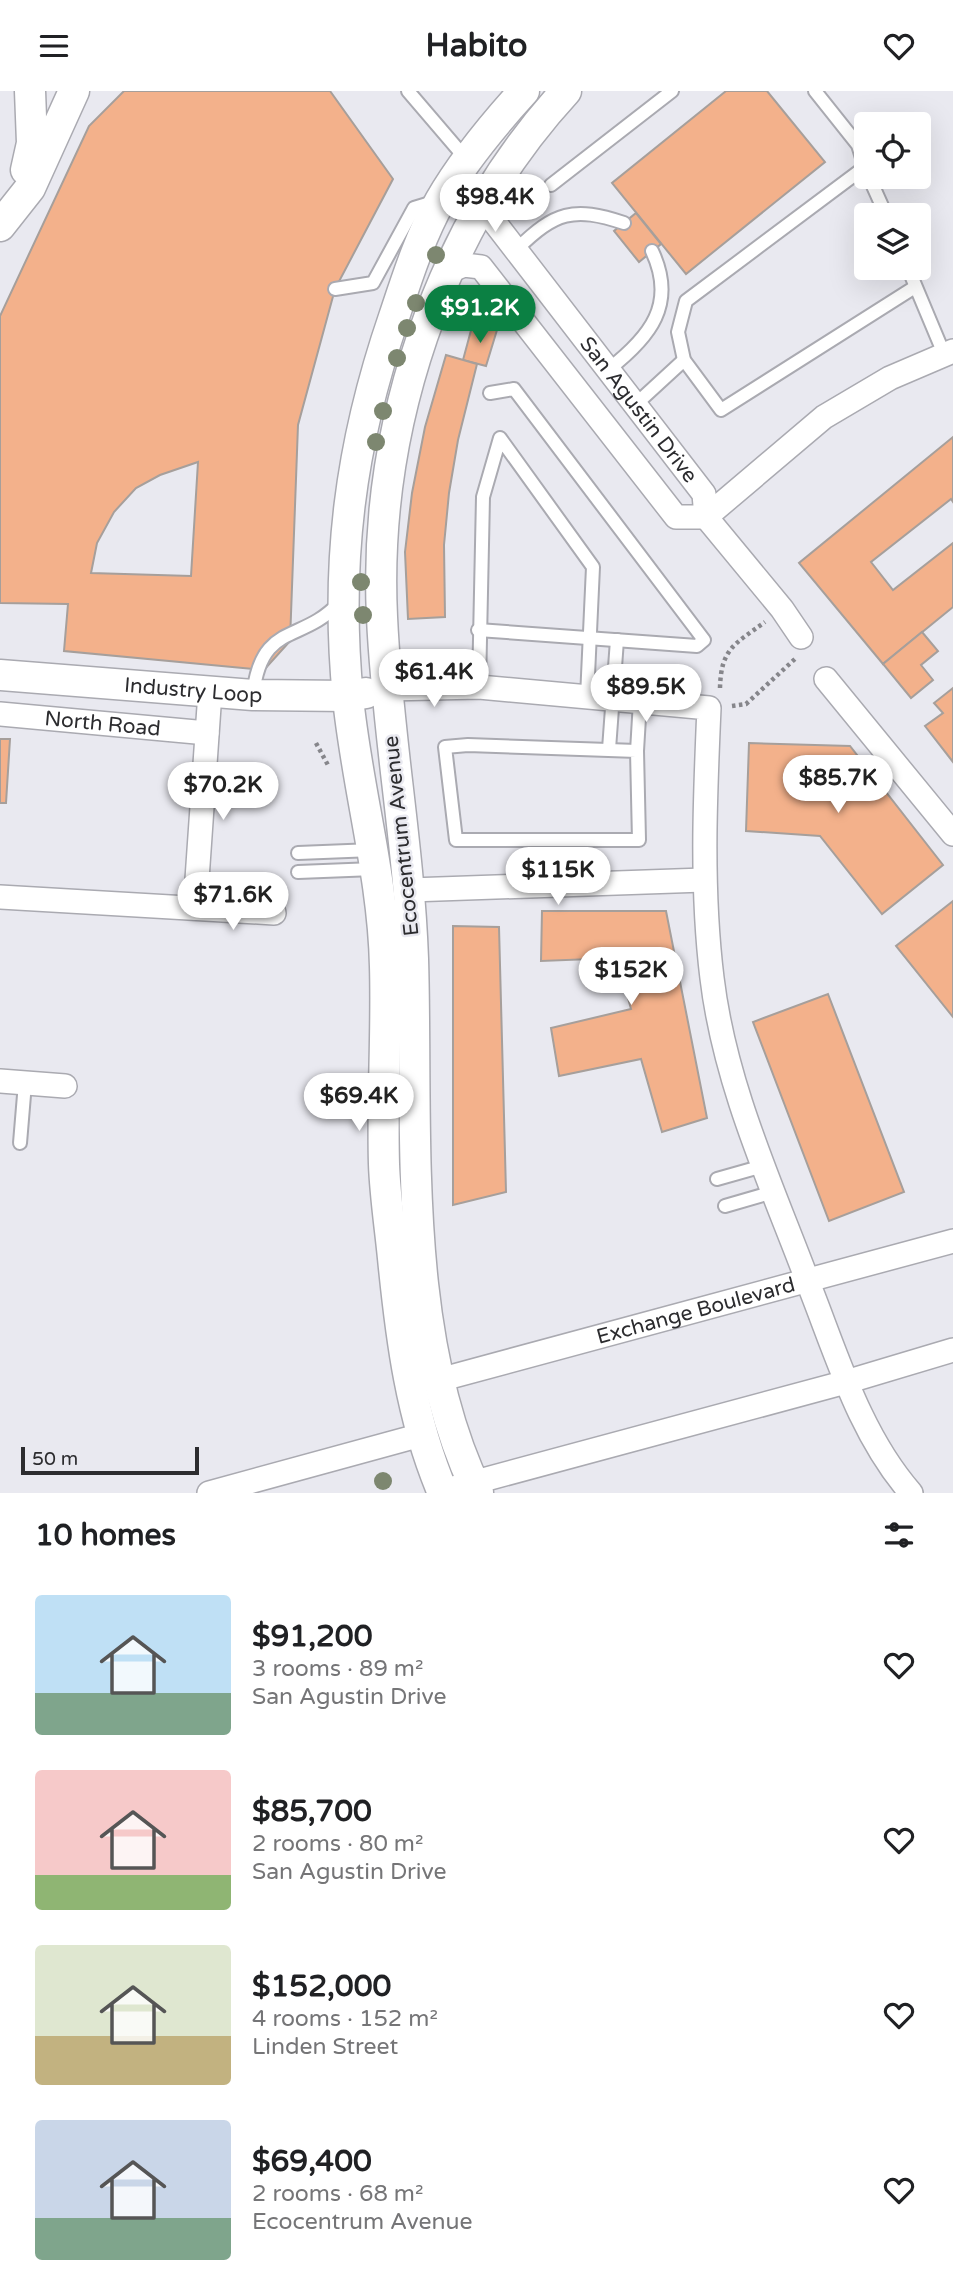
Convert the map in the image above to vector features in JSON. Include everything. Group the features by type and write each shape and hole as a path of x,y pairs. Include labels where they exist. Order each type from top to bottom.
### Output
{"street":[{"path":"8,217 32,143 30,91"},
{"path":"8,217 30,188 74,91"},
{"name":"Ecocentrum Avenue","path":"440,1492 409,1388 384,1166 385,966 375,859 348,696 344,597 349,497 363,414 405,284 440,201 467,160 524,91"},
{"name":"Ecocentrum Avenue","path":"476,1488 439,1380 425,1292 415,1169 410,890 397,798 387,689 381,565 388,476 397,429 447,272 482,206 542,116 565,91"},
{"name":"San Agustin Drive","path":"482,206 704,494 706,517 782,609 801,637"},
{"name":"San Agustin Drive","path":"447,272 464,265 481,267 677,517 706,517"},
{"path":"706,517 824,417 890,378 949,353"},
{"name":"Industry Loop","path":"0,675 253,695 348,696 387,689"},
{"path":"826,679 953,834"},
{"path":"387,689 479,687 714,708 704,880 712,979 737,1092 846,1382 873,1438 911,1493"},
{"path":"195,908 210,692"},
{"name":"North Road","path":"0,715 207,733"},
{"path":"410,890 704,880"},
{"path":"0,897 274,913"},
{"path":"0,1081 65,1086"},
{"name":"Exchange Boulevard","path":"439,1380 953,1241"},
{"path":"440,1492 476,1488 953,1350"},
{"path":"209,1493 421,1435"}],"lane":[{"path":"408,91 467,160"},
{"path":"551,184 672,91"},
{"path":"815,91 854,140"},
{"path":"854,181 686,301 678,332 684,360 721,410 915,287"},
{"path":"335,289 373,283 414,208 428,201 440,201"},
{"path":"517,249 548,222 573,212 590,213 624,223"},
{"path":"609,369 634,349 654,322 659,306 661,271 652,251"},
{"path":"912,280 949,353"},
{"path":"635,405 684,360"},
{"path":"478,630 697,646 704,640 514,389 490,393"},
{"path":"479,687 478,630 483,497 500,438 593,567 587,697"},
{"path":"253,695 256,669 266,651 284,635 325,619 344,597"},
{"path":"609,749 617,640"},
{"path":"637,751 491,745 445,747 456,840 639,840 637,751 640,701"},
{"path":"298,853 375,859"},
{"path":"298,872 375,859"},
{"path":"20,1143 25,1083"},
{"path":"717,1179 763,1166"},
{"path":"725,1206 773,1192"}],"path":[{"path":"782,609 732,646 723,657 714,708 746,704 794,662 801,637"}],"building":[{"path":"124,91 330,91 393,179 335,289 298,425 290,641 264,670 64,651 68,604 0,603 0,316 89,126","holes":["198,462 191,576 91,573 97,543 114,512 136,488 160,475"]},
{"path":"726,91 767,91 825,162 686,274 612,183"},
{"path":"636,213 661,244 639,262 614,231"},
{"path":"473,323 497,330 486,366 463,360"},
{"path":"446,355 477,364 458,440 449,493 444,545 445,617 408,619 405,552 412,493 425,427"},
{"path":"953,437 953,502 951,499 871,562 893,590 953,543 953,607 883,664 799,563"},
{"path":"922,632 938,651 921,665 933,680 911,698 883,664"},
{"path":"953,688 953,762 925,726 943,713 934,703"},
{"path":"0,739 10,739 6,803 0,803"},
{"path":"749,743 850,746 943,865 882,914 820,836 746,831"},
{"path":"953,901 953,1017 896,946"},
{"path":"542,911 666,911 707,1118 662,1132 641,1059 559,1076 551,1028 631,1009 617,958 541,961"},
{"path":"453,926 499,927 506,1192 453,1205"},
{"path":"828,994 904,1192 829,1221 753,1022"}]}
